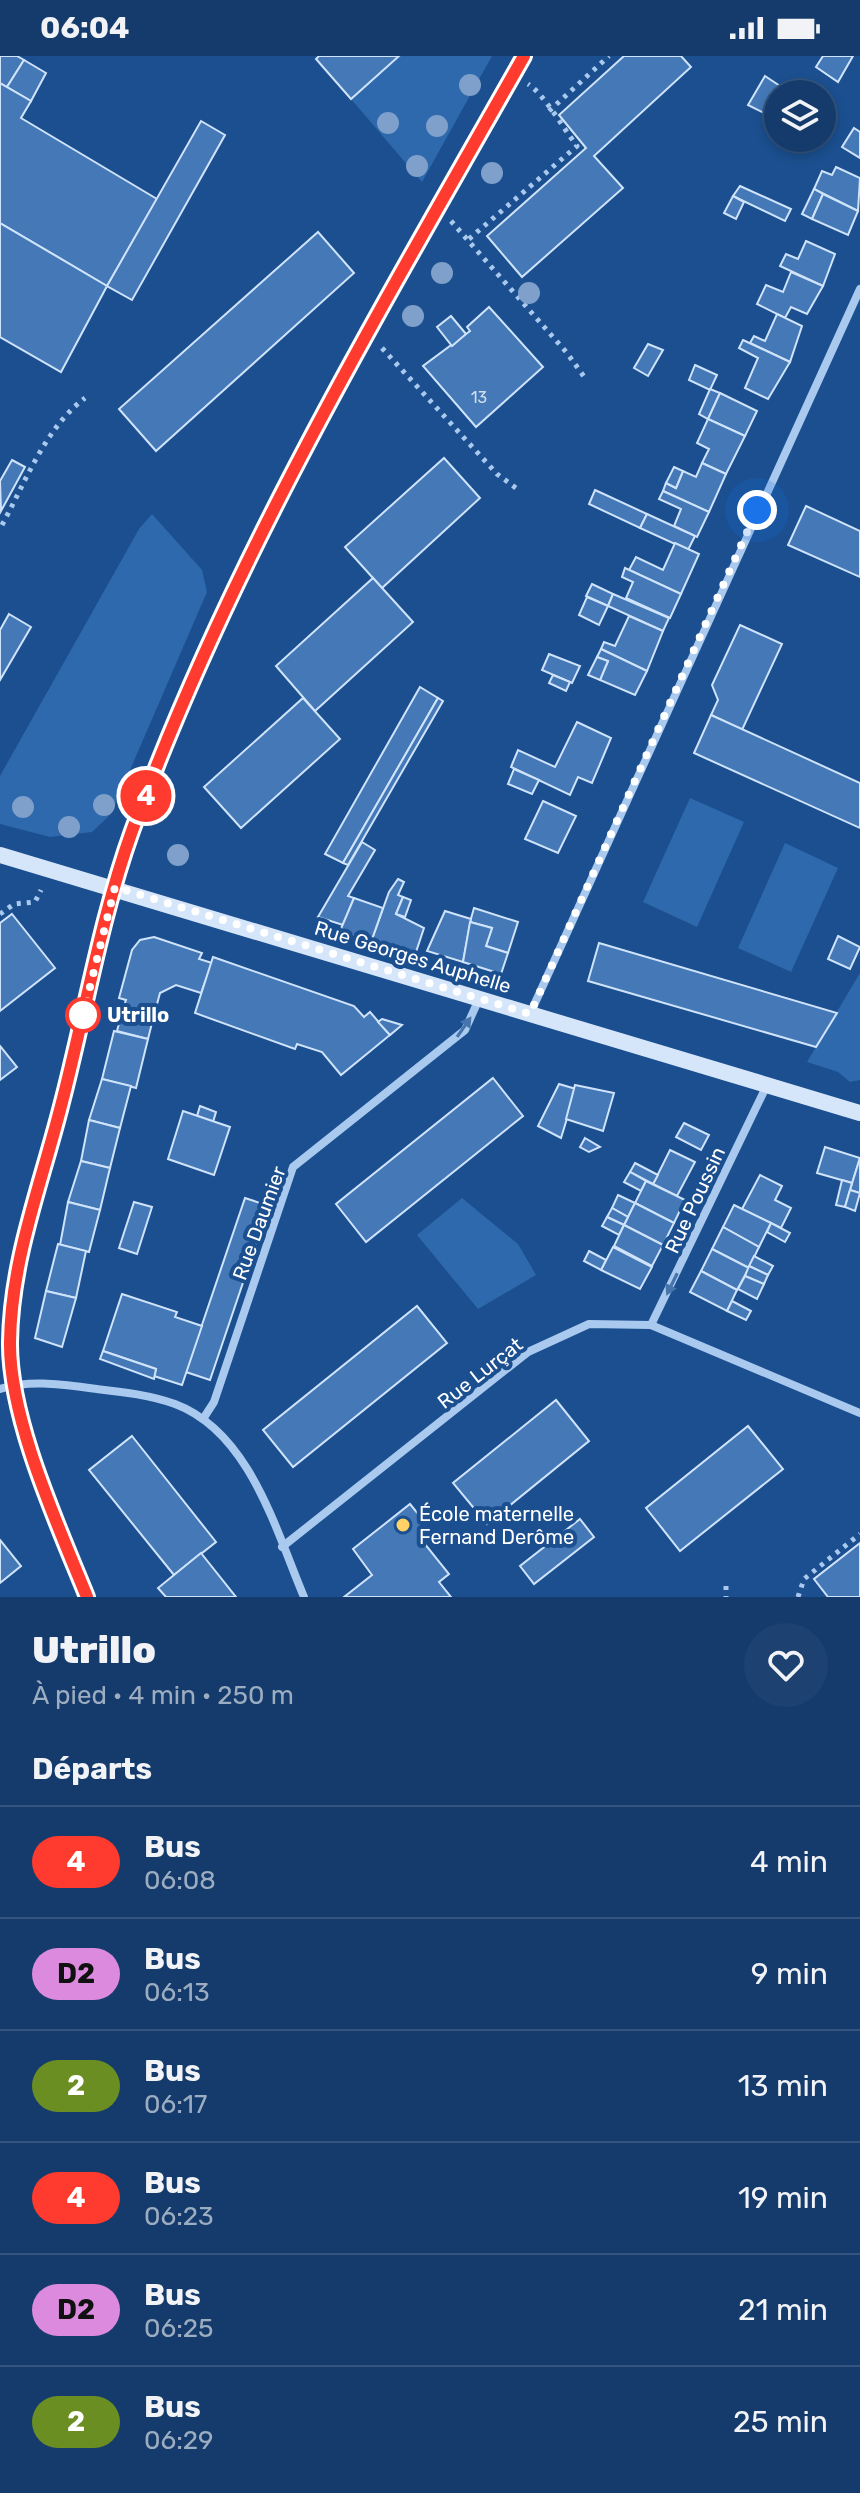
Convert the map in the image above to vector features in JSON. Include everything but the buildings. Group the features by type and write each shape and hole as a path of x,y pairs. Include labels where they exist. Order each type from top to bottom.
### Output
{"street":[{"path":"87,1597 55,1520 18,1406 10,1346 16,1272 115,887 139,814 243,569 524,56"},
{"path":"530,1014 860,289"},
{"path":"851,307 860,311"},
{"name":"Rue Georges Auphelle","path":"0,855 860,1113"},
{"name":"Rue Daumier","path":"203,1419 214,1402 293,1167 465,1030 479,999"},
{"name":"Rue Poussin","path":"651,1325 766,1087"},
{"name":"Rue Lurçat","path":"282,1547 528,1352 589,1324 651,1325 860,1413"},
{"path":"0,1389 16,1383 61,1384 140,1394 177,1405 203,1419 246,1464 268,1507 304,1597"}],"path":[{"path":"549,111 609,56"},
{"path":"469,239 577,146 549,111 541,92 513,74"},
{"path":"436,213 455,224 469,239 585,378"},
{"path":"370,334 497,474 520,491"},
{"path":"2,525 50,438 72,408 85,398"},
{"path":"0,914 14,904 35,902 51,870"},
{"path":"798,1597 804,1579 860,1534"},
{"path":"726,1586 726,1597"}],"shaded area":[{"path":"399,56 492,56 422,182 351,99"},
{"path":"152,514 202,570 207,592 111,814 92,832 50,837 0,824 0,776 139,529"},
{"path":"690,798 744,822 697,927 643,902"},
{"path":"785,843 838,868 791,972 738,948"},
{"path":"860,973 860,1080 850,1082 838,1072 807,1062"},
{"path":"462,1198 518,1244 536,1275 478,1309 417,1235"}],"bus line":[{"name":"4","path":"87,1597 55,1520 18,1406 10,1346 16,1272 61,1109 104,926 132,831 243,569 418,243 524,56"}],"place":[{"name":"Utrillo","path":"83,1015"},
{"name":"École maternelle Fernand Derôme","path":"403,1525"}],"route":[{"path":"83,1015 115,887 530,1014 757,510"}]}
